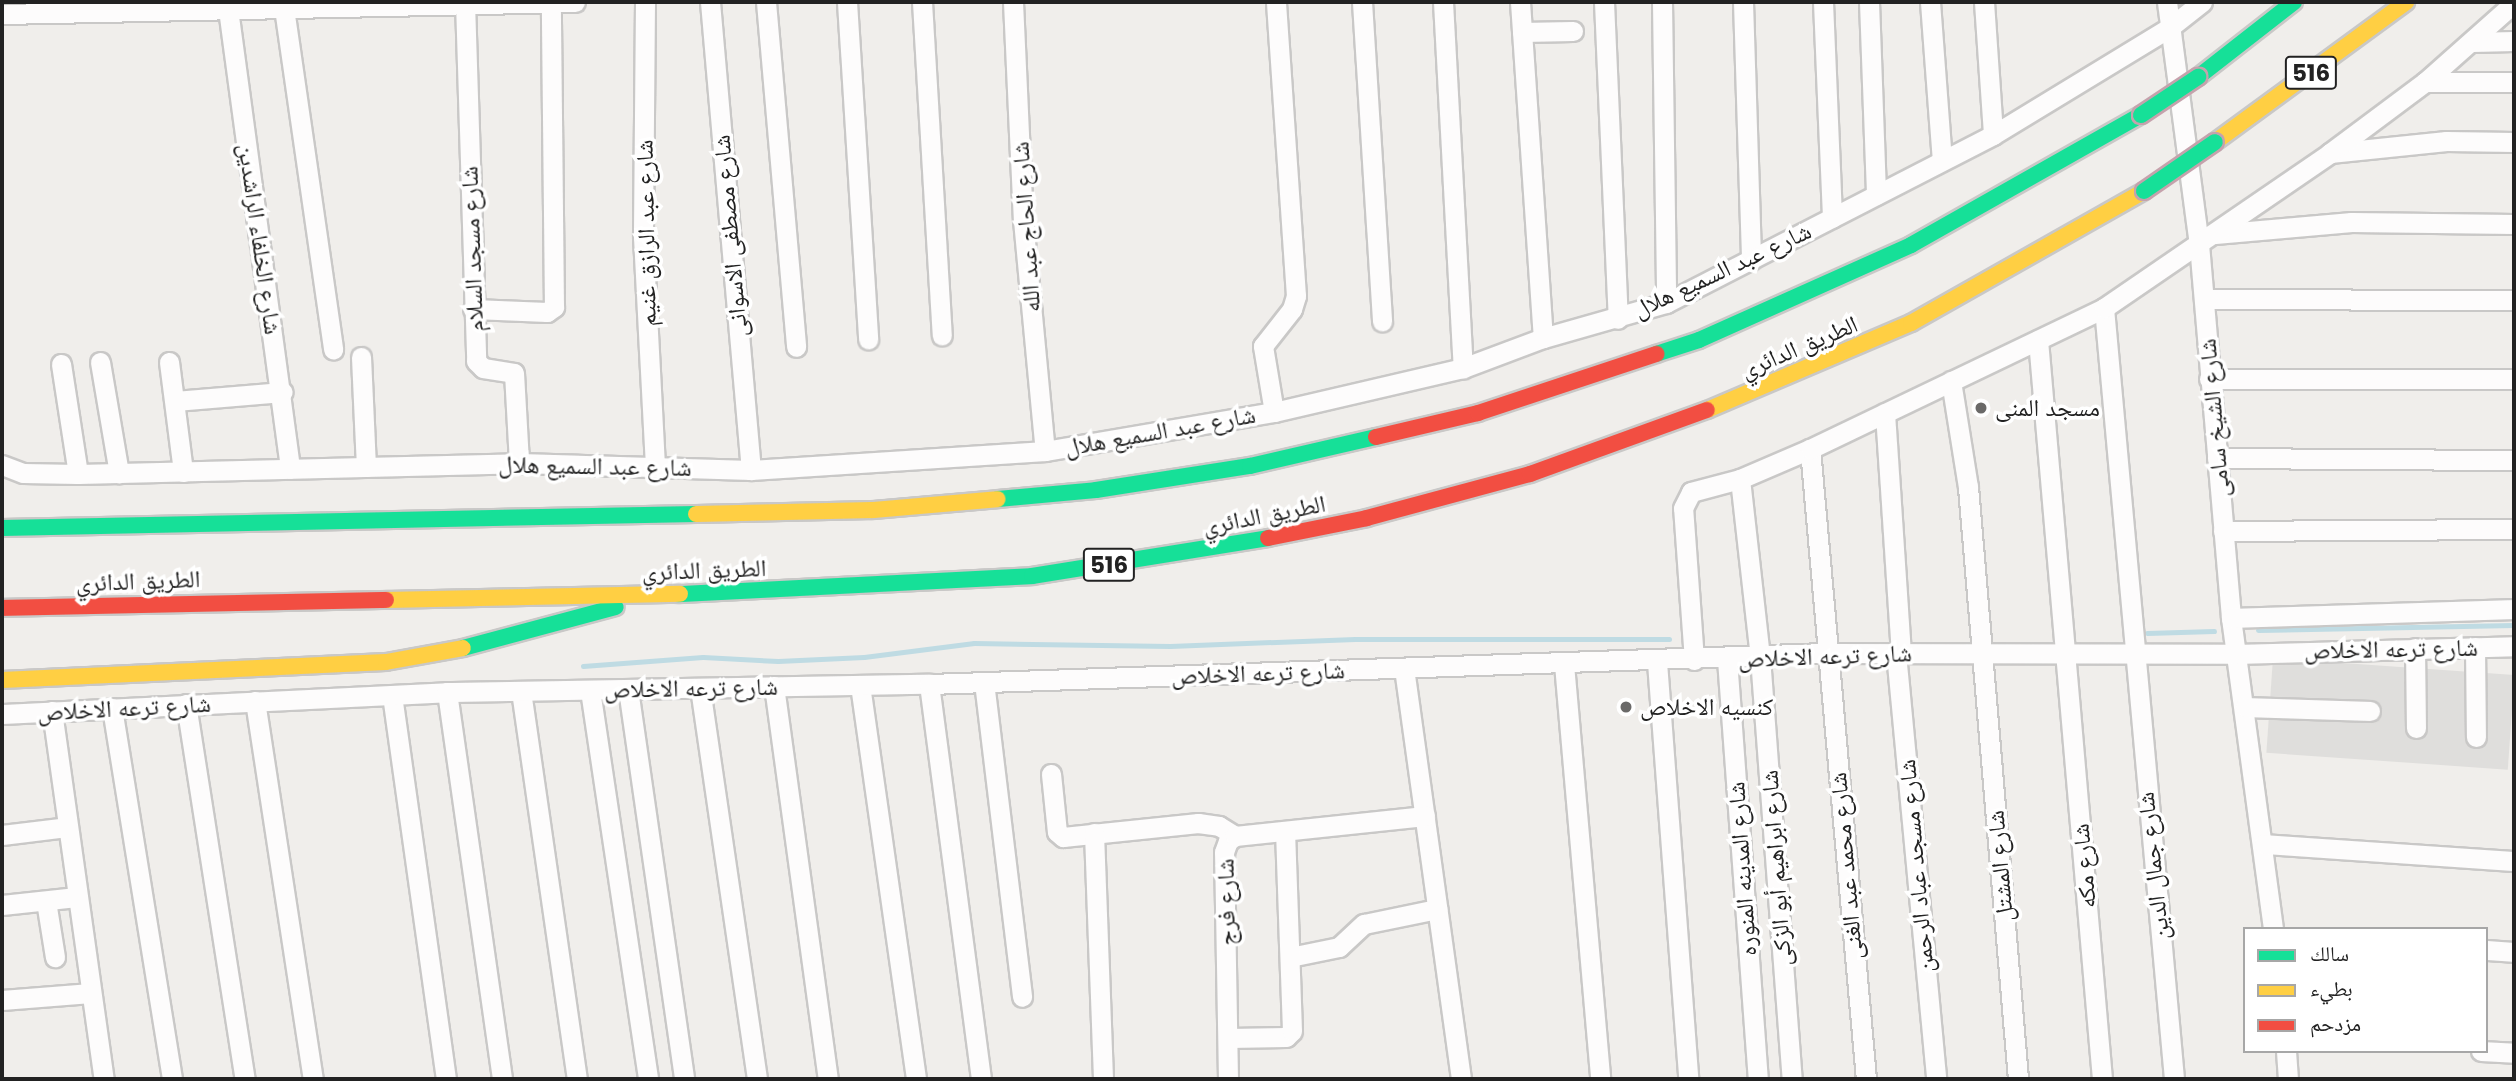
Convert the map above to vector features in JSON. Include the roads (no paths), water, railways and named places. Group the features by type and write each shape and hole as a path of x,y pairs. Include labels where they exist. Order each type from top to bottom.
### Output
{"highway":[{"name":"الطريق الدائري","path":"2,528 873,510 1083,492 1250,466 1478,414 1699,340 1911,246 2141,115 2198,77 2294,2"},
{"name":"الطريق الدائري","path":"2,608 650,596 1031,576 1201,552 1316,528 1530,474 1691,417 1911,323 2144,191 2406,2"},
{"path":"2,680 386,662 531,633 650,596"}],"street":[{"path":"473,309 547,312 555,303 551,2"},
{"path":"2,14 24,7 575,2"},
{"name":"شارع عبد الرازق غنيم","path":"645,2 643,237 655,465"},
{"name":"شارع مصطفى الاسوانى","path":"710,2 751,470"},
{"path":"766,2 796,347"},
{"path":"847,2 867,339"},
{"path":"922,2 942,335"},
{"name":"شارع الحاج عبد الله","path":"1013,2 1023,220 1045,451"},
{"path":"1274,412 1263,346 1292,309 1296,296 1276,2"},
{"path":"1362,2 1382,321"},
{"path":"1443,2 1463,368"},
{"path":"1520,2 1543,338"},
{"path":"1604,2 1618,319"},
{"path":"1662,2 1665,303"},
{"path":"1743,2 1751,260"},
{"path":"1823,2 1832,218"},
{"path":"1869,2 1876,195"},
{"path":"1930,2 1942,162"},
{"path":"1984,2 1993,135"},
{"name":"شارع الشيخ سامى","path":"2167,2 2190,183 2207,239 2204,299 2209,379 2231,618 2264,844 2273,927"},
{"name":"شارع عبد السميع هلال","path":"2,465 23,474 519,463 655,465 751,470 1045,451 1274,412 1463,368 1543,338 1618,319 1665,303 1993,135 2169,28 2203,2"},
{"name":"شارع مسجد السلام","path":"465,3 473,309 477,365 514,373 519,463"},
{"path":"1694,660 1683,508 1691,492 1740,479 1810,449 2104,308 2330,153 2425,82 2514,3"},
{"path":"290,6 333,350"},
{"name":"شارع الخلفاء الراشدين","path":"216,7 283,392 290,469"},
{"path":"1522,32 1573,31"},
{"path":"2472,42 2514,41"},
{"path":"2425,82 2514,82"},
{"path":"2330,153 2446,141 2514,142"},
{"path":"2207,239 2351,222 2514,224"},
{"path":"2204,299 2514,300"},
{"name":"شارع جمال الدين","path":"2104,308 2132,652 2174,1079"},
{"name":"شارع مكه","path":"2038,340 2102,1079"},
{"path":"360,357 366,467"},
{"path":"100,362 119,473"},
{"path":"169,362 183,472"},
{"path":"61,364 78,474"},
{"path":"2209,379 2514,379"},
{"name":"شارع المشتل","path":"1951,380 1968,487 2018,1079"},
{"path":"175,401 283,392"},
{"name":"شارع مسجد عباد الرحمن","path":"1885,414 1898,653 1937,1079"},
{"name":"شارع محمد عبد الغنى","path":"1810,449 1866,1079"},
{"path":"2217,458 2514,460"},
{"name":"شارع ابراهيم أبو الزكى","path":"1740,479 1760,657 1792,1079"},
{"path":"2223,531 2514,529"},
{"path":"2231,618 2514,609"},
{"name":"شارع ترعه الاخلاص","path":"2,714 447,692 929,684 1657,662 1827,653 2235,653 2514,646"},
{"path":"2475,647 2476,737"},
{"path":"2415,648 2416,728"},
{"name":"شارع المدينه المنوره","path":"1727,659 1758,1079"},
{"path":"1657,662 1688,1079"},
{"path":"1564,664 1600,1079"},
{"path":"1404,668 1461,1079"},
{"path":"984,682 1022,998"},
{"path":"929,684 981,1079"},
{"path":"860,685 916,1079"},
{"path":"774,686 828,1079"},
{"path":"700,688 757,1079"},
{"path":"590,690 648,1079"},
{"path":"628,690 684,1079"},
{"path":"521,691 577,1079"},
{"path":"447,692 502,1079"},
{"path":"392,695 446,1079"},
{"path":"256,701 313,1079"},
{"path":"186,704 245,1079"},
{"path":"2245,707 2370,711"},
{"path":"112,708 172,1079"},
{"path":"52,711 104,1079"},
{"path":"1051,774 1059,835 1198,823 1219,826 1235,836"},
{"name":"شارع فرج","path":"1228,1079 1224,852 1235,836 1425,816"},
{"path":"2,835 67,827"},
{"path":"1229,1038 1291,1033 1285,831"},
{"path":"1094,833 1103,1079"},
{"path":"2264,844 2514,861"},
{"path":"2,905 77,897"},
{"path":"46,901 55,957"},
{"path":"1290,957 1328,952 1364,925 1437,909"},
{"path":"2488,950 2514,952"},
{"path":"2,1000 92,993"},
{"path":"2488,1051 2514,1053"},
{"path":"2286,1053 2288,1079"}],"waterway":[{"path":"2258,630 2514,625"},
{"path":"2147,633 2214,631"},
{"path":"583,666 703,657 778,661 864,657 974,643 1170,646 1355,639 1669,639"}],"place":[{"name":"مسجد المنى","path":"1981,408"},
{"name":"كنسيه الاخلاص","path":"1626,707"}]}
